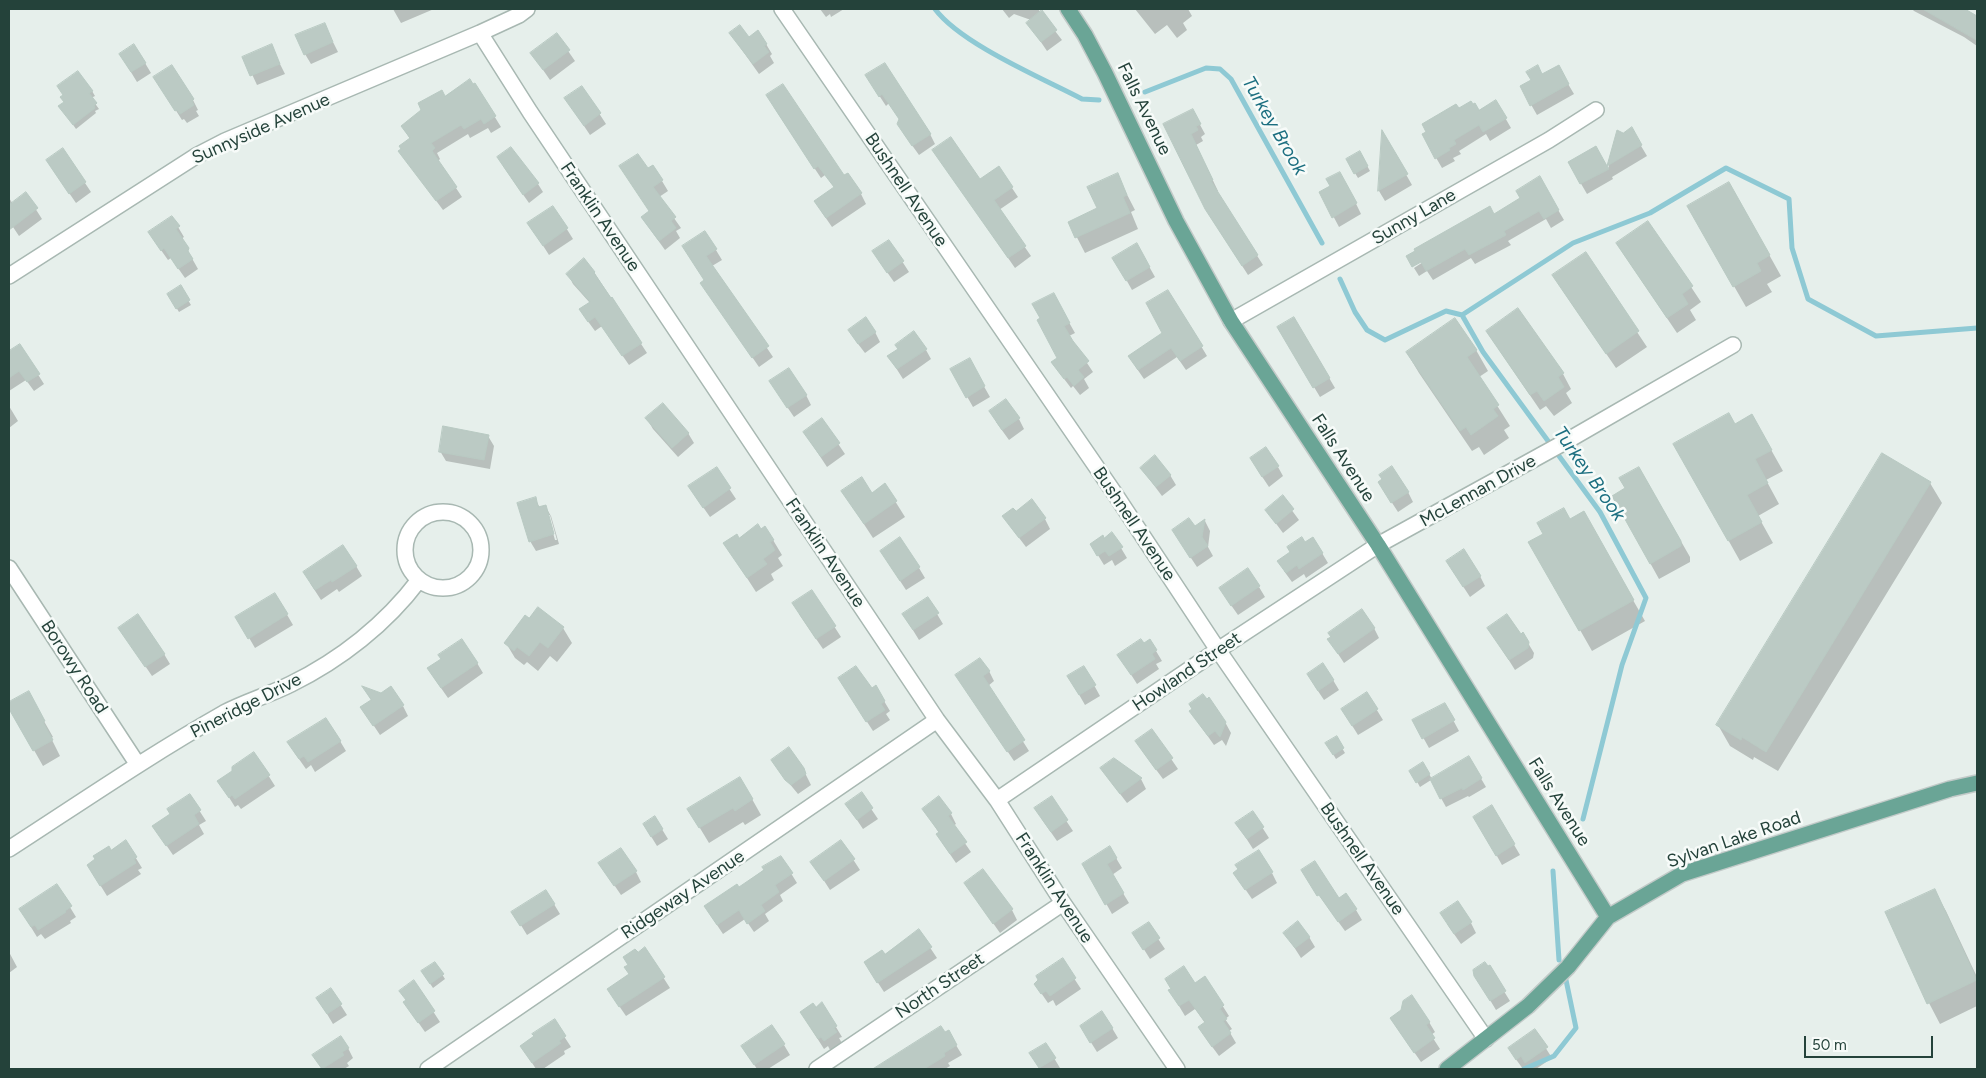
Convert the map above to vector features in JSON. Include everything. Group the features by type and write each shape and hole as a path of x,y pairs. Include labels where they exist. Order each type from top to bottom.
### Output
{"main road":[{"name":"Falls Avenue","path":"1068,9 1106,73 1176,221 1231,321 1378,545 1608,917"},
{"name":"Sylvan Lake Road","path":"1447,1069 1528,1006 1568,967 1608,917 1682,874 1950,789 1977,783"}],"street":[{"name":"Sunnyside Avenue","path":"9,276 203,152 480,33 520,15 527,9"},
{"name":"Bushnell Avenue","path":"782,9 1115,494 1218,650 1486,1039"},
{"name":"Franklin Avenue","path":"480,33 530,112 937,720 997,800 1063,903 1177,1069"},
{"name":"Sunny Lane","path":"1231,321 1549,140 1596,110"},
{"name":"McLennan Drive","path":"1378,545 1535,459 1733,345"},
{"path":"440,512 458,514 468,521 476,530 480,541 481,554 478,565 471,575 452,587 440,588 429,586 419,580 410,571 404,548 407,536 413,525 422,517 440,512"},
{"name":"Howland Street","path":"997,800 1218,650 1378,545"},
{"name":"Borowy Road","path":"9,568 138,766"},
{"name":"Pineridge Drive","path":"9,848 226,712 291,684 354,646 401,603 419,580"},
{"name":"Ridgeway Avenue","path":"428,1069 937,720"},
{"name":"North Street","path":"817,1069 1063,903"}],"building":[{"path":"1923,9 1965,9 1977,16 1977,40"},
{"path":"1042,10 1057,30 1041,42 1026,23"},
{"path":"325,23 333,42 304,55 295,35"},
{"path":"740,25 749,37 758,30 767,44 764,46 769,52 753,64 729,33"},
{"path":"557,33 570,50 543,70 530,53"},
{"path":"134,44 146,63 131,72 119,54"},
{"path":"272,44 280,64 250,76 242,57"},
{"path":"885,63 931,134 912,146 897,124 899,119 882,94 879,97 865,75"},
{"path":"172,65 194,99 192,101 194,105 180,114 177,110 175,111 153,77"},
{"path":"1538,65 1542,74 1559,65 1569,84 1530,106 1520,86 1531,80 1526,72"},
{"path":"78,71 93,91 89,93 97,103 94,106 95,108 73,125 58,106 64,102 60,97 63,95 57,86"},
{"path":"470,79 473,84 475,83 496,116 484,124 481,119 464,129 461,125 431,143 435,148 432,151 457,187 436,201 398,151 401,149 399,146 410,138 401,126 421,110 418,103 442,90 445,96"},
{"path":"783,84 844,175 848,173 862,193 826,218 814,201 834,187 818,166 814,169 766,95"},
{"path":"582,86 601,113 584,126 564,98"},
{"path":"1496,100 1507,118 1483,132 1479,125 1454,140 1456,144 1449,148 1450,150 1435,159 1422,134 1426,132 1422,124 1456,104 1459,108 1471,101 1473,104 1475,103 1479,110"},
{"path":"1193,109 1201,124 1196,126 1198,130 1191,134 1213,180 1211,181 1258,255 1242,266 1205,209 1163,124"},
{"path":"1632,127 1642,145 1607,166 1617,130 1623,133"},
{"path":"1382,130 1408,174 1378,191"},
{"path":"951,137 980,179 999,166 1013,187 994,200 1026,246 1008,258 932,150"},
{"path":"1596,146 1609,169 1580,184 1568,162"},
{"path":"511,147 539,183 523,195 497,157"},
{"path":"63,148 86,182 69,194 46,160"},
{"path":"1360,151 1368,166 1354,174 1346,159"},
{"path":"638,154 648,168 653,165 663,180 653,187 676,217 671,221 676,228 659,241 641,217 649,211 619,166"},
{"path":"1340,172 1357,203 1332,218 1319,192 1330,186 1326,179"},
{"path":"1118,173 1127,195 1123,197 1130,213 1075,238 1068,222 1097,208 1087,187"},
{"path":"1540,176 1559,210 1544,219 1539,211 1504,231 1506,235 1469,255 1465,249 1426,271 1421,262 1412,267 1406,256 1415,251 1414,249 1490,206 1494,214 1520,198 1516,191"},
{"path":"1729,182 1770,255 1757,263 1761,271 1733,287 1687,206"},
{"path":"26,192 38,208 9,230 9,205"},
{"path":"553,206 568,228 543,246 527,223"},
{"path":"172,216 180,226 176,229 189,248 188,251 193,259 178,269 164,248 161,251 148,232"},
{"path":"1648,221 1693,286 1682,294 1688,304 1667,318 1616,243"},
{"path":"705,231 717,249 706,256 769,346 752,358 700,283 704,280 682,246"},
{"path":"889,240 904,261 887,273 872,251"},
{"path":"1137,243 1150,267 1126,281 1112,258"},
{"path":"1586,252 1639,331 1606,354 1552,275"},
{"path":"584,258 642,343 622,356 595,317 588,322 579,309 590,302 566,274"},
{"path":"181,285 190,300 176,309 167,294"},
{"path":"1168,290 1203,346 1180,361 1171,348 1138,370 1128,356 1162,333 1146,303"},
{"path":"1054,293 1070,323 1064,326 1089,361 1078,370 1084,377 1074,386 1067,377 1064,379 1051,362 1057,358 1037,320 1040,318 1032,304"},
{"path":"1518,308 1564,373 1558,377 1564,387 1544,401 1537,391 1530,395 1486,331"},
{"path":"866,317 876,332 858,344 848,330"},
{"path":"1294,317 1330,378 1313,388 1277,327"},
{"path":"1455,318 1477,350 1467,357 1499,405 1493,409 1498,416 1471,435 1466,427 1460,431 1406,352"},
{"path":"914,331 927,349 897,369 887,356 898,349 895,345"},
{"path":"20,344 40,374 27,382 19,371 9,378 9,351"},
{"path":"970,358 985,386 966,398 950,369"},
{"path":"789,368 807,395 787,408 769,381"},
{"path":"1006,399 1020,418 1002,430 989,411"},
{"path":"663,403 689,433 672,448 645,418"},
{"path":"1729,413 1735,424 1752,414 1772,450 1755,459 1768,483 1747,495 1762,522 1728,541 1673,444"},
{"path":"822,418 840,443 821,457 803,432"},
{"path":"443,426 489,435 484,460 439,452"},
{"path":"1266,447 1279,466 1262,477 1250,458"},
{"path":"1882,453 1931,482 1766,752 1742,737 1741,740 1716,725"},
{"path":"1155,455 1171,475 1156,487 1140,468"},
{"path":"1392,466 1409,492 1391,503 1378,482 1382,479 1379,475"},
{"path":"717,467 731,488 703,508 688,486"},
{"path":"1639,467 1681,541 1681,546 1650,564 1612,496 1625,488 1619,478"},
{"path":"862,477 872,493 885,483 897,501 864,524 841,491"},
{"path":"1283,495 1294,509 1276,524 1265,510"},
{"path":"536,497 538,507 546,505 554,534 529,542 517,503"},
{"path":"1032,499 1046,518 1019,538 1002,516 1013,508 1016,511"},
{"path":"1564,508 1570,519 1584,511 1634,600 1579,631 1528,542 1543,534 1537,523"},
{"path":"1189,518 1195,526 1205,519 1202,537 1208,546 1190,558 1172,530"},
{"path":"758,524 761,529 765,526 774,540 770,542 775,550 763,559 767,564 747,578 723,543 737,534 739,538"},
{"path":"1112,532 1123,547 1109,556 1105,551 1097,556 1090,544 1103,535 1104,538"},
{"path":"900,537 920,567 900,581 880,551"},
{"path":"1302,537 1305,542 1313,537 1323,553 1299,569 1297,565 1286,573 1277,561 1290,552 1287,547"},
{"path":"343,545 357,566 315,590 303,572"},
{"path":"1464,549 1481,576 1463,587 1446,561"},
{"path":"1248,568 1260,586 1231,606 1219,588"},
{"path":"812,590 836,626 816,639 792,603"},
{"path":"275,593 288,614 248,639 235,617"},
{"path":"928,597 939,613 913,630 902,614"},
{"path":"538,607 564,627 548,648 540,642 529,656 517,647 514,651 504,643 525,615 529,618"},
{"path":"1362,609 1375,628 1338,654 1327,639 1331,637 1328,633"},
{"path":"138,614 165,654 145,667 118,628"},
{"path":"1507,614 1529,642 1528,648 1509,660 1487,628"},
{"path":"462,639 478,663 441,688 427,668 441,659 438,655"},
{"path":"1141,639 1144,643 1150,639 1157,650 1152,654 1155,659 1131,675 1117,655"},
{"path":"980,658 990,671 983,676 1025,740 1007,752 955,675"},
{"path":"1323,663 1334,680 1318,691 1307,674"},
{"path":"856,666 872,688 876,685 885,701 881,704 885,710 866,722 838,678"},
{"path":"1084,666 1096,685 1079,695 1067,676"},
{"path":"362,686 381,693 391,686 404,705 373,726 360,707 371,700"},
{"path":"29,691 53,740 33,751 9,709 9,702"},
{"path":"1367,692 1378,709 1352,726 1341,709"},
{"path":"1203,694 1207,699 1209,697 1226,722 1220,737 1215,731 1208,736 1189,711 1192,709 1189,704"},
{"path":"1445,703 1455,720 1422,739 1412,720"},
{"path":"326,718 341,741 308,762 304,756 299,759 287,742"},
{"path":"1152,729 1173,758 1156,770 1135,741"},
{"path":"1337,736 1344,748 1333,755 1325,743"},
{"path":"789,747 804,768 806,774 791,785 785,780 771,760"},
{"path":"254,752 270,775 235,799 232,795 229,798 217,781 232,771 232,767"},
{"path":"1469,756 1482,778 1463,790 1462,788 1440,799 1430,779"},
{"path":"1114,758 1142,778 1120,794 1100,768"},
{"path":"1423,762 1430,774 1416,783 1409,771"},
{"path":"740,777 753,799 735,811 733,808 699,828 687,809"},
{"path":"862,792 873,808 857,820 845,804"},
{"path":"190,794 201,810 194,815 199,824 166,846 152,826 170,814 167,809"},
{"path":"939,796 952,813 948,816 967,842 950,854 936,834 939,832 922,809"},
{"path":"1052,796 1068,820 1051,832 1034,808"},
{"path":"1492,805 1515,844 1496,856 1473,817"},
{"path":"1253,811 1264,827 1247,839 1235,823"},
{"path":"655,816 663,829 651,837 643,824"},
{"path":"126,840 137,857 134,859 136,863 100,886 87,865 95,859 93,856 109,846 111,850"},
{"path":"841,840 855,859 824,881 810,862"},
{"path":"1110,846 1117,858 1107,864 1124,893 1105,905 1082,864"},
{"path":"621,848 637,871 614,886 598,863"},
{"path":"1259,850 1273,872 1245,890 1233,873 1238,869 1235,865"},
{"path":"781,856 793,873 775,885 779,892 761,905 765,911 747,924 739,910 717,925 704,906 737,884 739,887 764,870 762,867"},
{"path":"1315,861 1339,898 1346,893 1357,909 1338,922 1319,895 1317,896 1301,870"},
{"path":"983,869 1013,909 993,924 964,883"},
{"path":"57,884 72,906 38,930 35,925 31,927 19,909"},
{"path":"1935,889 1977,980 1927,1004 1885,912"},
{"path":"546,890 555,904 520,926 511,912"},
{"path":"1458,901 1472,922 1454,934 1440,913"},
{"path":"1298,921 1310,937 1295,948 1283,933"},
{"path":"1149,922 1160,938 1143,950 1132,933"},
{"path":"919,929 932,947 877,983 864,962 882,950 885,954"},
{"path":"645,947 665,977 619,1007 607,989 629,974 624,967 628,965 623,957 635,949 638,952"},
{"path":"1063,958 1076,978 1050,996 1046,991 1041,994 1034,984 1038,980 1036,976"},
{"path":"435,962 444,974 430,984 421,971"},
{"path":"1485,962 1488,966 1490,965 1506,991 1490,1001 1474,976 1473,970"},
{"path":"1184,966 1195,983 1205,976 1224,1005 1220,1009 1227,1019 1223,1021 1231,1033 1212,1047 1198,1027 1205,1022 1189,1000 1179,1006 1168,990 1171,989 1165,979"},
{"path":"414,980 435,1011 418,1023 403,1002 406,1000 399,991"},
{"path":"331,988 342,1004 327,1014 316,998"},
{"path":"1412,995 1430,1022 1426,1025 1435,1038 1414,1053 1390,1018 1401,1010 1403,1001"},
{"path":"822,1002 837,1026 834,1028 837,1032 824,1041 821,1037 818,1039 800,1012 813,1003 816,1007"},
{"path":"1102,1011 1113,1028 1090,1043 1080,1026"},
{"path":"555,1019 566,1036 559,1041 561,1043 532,1063 520,1046 534,1036 532,1034"},
{"path":"772,1025 785,1044 754,1065 741,1046"},
{"path":"941,1026 945,1032 949,1030 957,1045 944,1053 945,1056 924,1069 873,1069"},
{"path":"1535,1029 1548,1047 1525,1063 1521,1056 1516,1060 1508,1048"},
{"path":"341,1036 349,1048 342,1052 344,1055 322,1069 312,1055"},
{"path":"1046,1043 1056,1058 1039,1068 1029,1053"}],"waterway":[{"name":"Turkey Brook","path":"935,9 963,35 1003,59 1082,99 1099,100"},
{"name":"Turkey Brook","path":"1145,92 1206,68 1220,69 1231,79 1322,243"},
{"path":"1462,315 1573,243 1650,213 1726,168 1789,199 1792,248 1808,299 1876,336 1977,328"},
{"name":"Turkey Brook","path":"1340,279 1355,312 1367,330 1385,340 1446,311 1462,315 1483,352 1600,512 1646,598 1622,665 1583,819"},
{"name":"Turkey Brook","path":"1553,871 1559,960"},
{"name":"Turkey Brook","path":"1524,1069 1554,1056 1576,1028 1566,980"}]}
